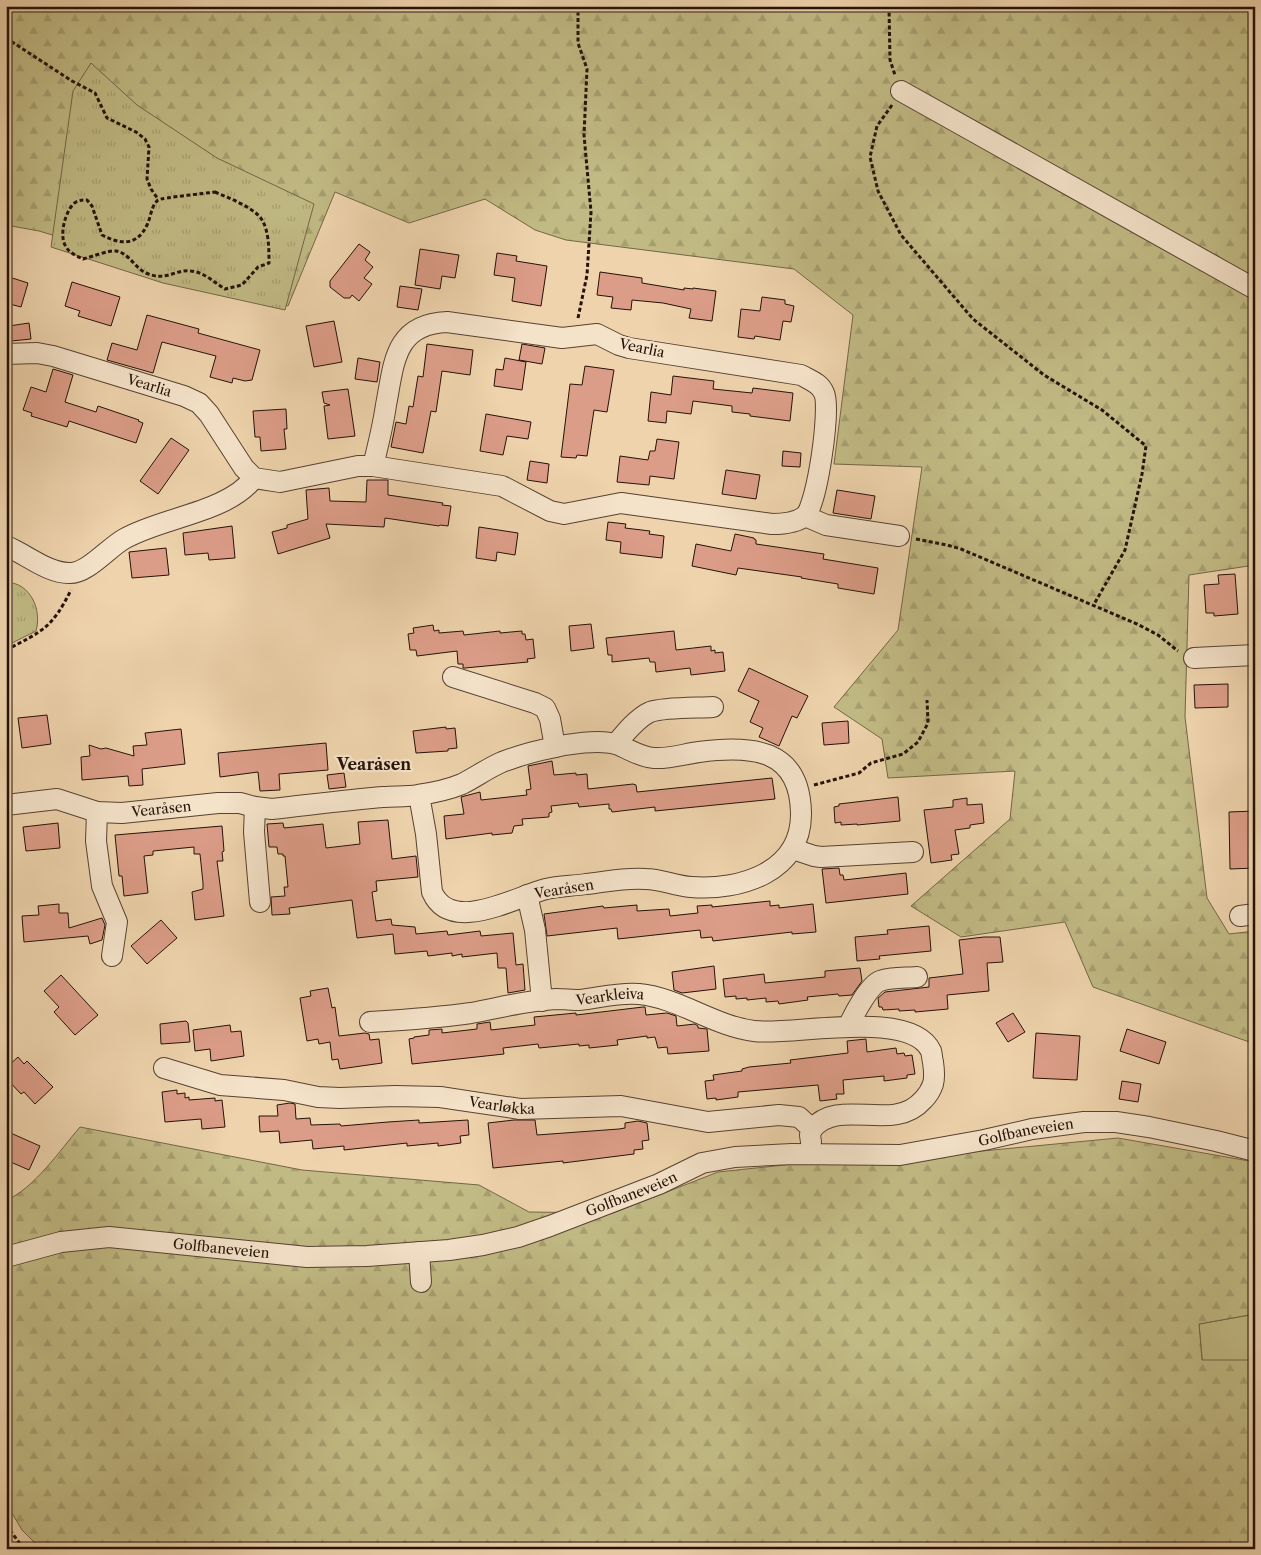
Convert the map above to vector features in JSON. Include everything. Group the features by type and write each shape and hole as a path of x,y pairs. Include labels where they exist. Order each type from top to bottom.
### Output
{"street":[{"path":"901,91 1255,288"},
{"name":"Vearlia","path":"373,466 382,429 394,358 401,343 413,331 426,325 447,322 562,338 597,334 629,348 801,375 820,386 826,395 827,408 822,454 810,508 805,516"},
{"name":"Vearlia","path":"6,354 38,353 53,356 184,396 200,403 217,424 244,468 254,478"},
{"path":"6,546 41,564 69,573 75,572 84,569 124,539 150,527 223,502 239,494 254,478 280,482 358,466 373,466 502,486 550,511 564,514 621,502 772,524 783,524 805,516 826,524 899,536"},
{"path":"1194,658 1255,656"},
{"path":"453,677 535,702 545,708 550,719 554,747"},
{"path":"616,744 650,713 659,710 713,707"},
{"name":"Vearåsen","path":"6,805 57,800 97,812 122,813 218,803 240,803 255,808 272,809 419,795 461,784 504,762 554,747 596,742 616,744 634,753 652,758 736,749 756,751 775,758 791,772 799,789 801,825 798,839 787,857 754,880 724,886 694,888 656,880 634,879 548,888 502,905 456,913 436,901 432,892 426,834 419,795"},
{"path":"255,808 254,832 260,902"},
{"path":"97,812 96,841 102,886 117,922 112,956"},
{"path":"792,849 821,857 913,852"},
{"path":"527,895 536,930 542,1001"},
{"path":"848,1027 858,1008 879,981 916,977"},
{"name":"Vearkleiva","path":"370,1022 443,1016 556,999 578,1000 640,994 664,1000 737,1028 754,1032 848,1027 895,1029 917,1037 931,1052 934,1071 933,1085 928,1096 918,1107 909,1112 887,1116 831,1116 818,1121 812,1129"},
{"name":"Vearløkka","path":"164,1068 220,1085 284,1090 318,1097 440,1096 520,1109 621,1106 708,1122 779,1115 799,1117 812,1129"},
{"name":"Golfbaneveien","path":"6,1257 61,1242 109,1237 307,1257 367,1256 483,1245 518,1237 568,1220 659,1184 702,1163 735,1157 792,1154 900,1155 984,1140 1032,1129 1084,1122 1116,1122 1149,1127 1255,1151"},
{"path":"812,1129 810,1135 812,1154"},
{"path":"419,1252 421,1282"}],"path":[{"path":"574,338 587,275 590,212 584,135 587,69 578,43 578,6"},
{"path":"889,6 890,60 901,91 877,126 870,156 878,191 900,235 973,319 1044,375 1102,410 1146,446 1142,474 1125,550 1094,606"},
{"path":"6,38 72,81 95,93 107,118 136,132 145,140 148,147 147,179 158,199"},
{"path":"215,192 232,199 262,219 265,226 269,263 258,267 242,285 225,289 200,273 189,270 158,277 136,267 125,254 118,251 83,259 74,256 65,246 62,235 63,225 74,203 80,200 87,200 92,206 102,235 120,243 131,242 140,236 158,199 215,192"},
{"path":"899,536 960,549 1158,635 1179,652 1194,658"},
{"path":"6,650 40,633 51,624 60,613 74,586 75,572"},
{"path":"799,789 859,772 871,764 903,754 918,742 928,723 927,700"},
{"path":"6,1524 24,1549"}],"green space":[{"path":"6,6 1255,6 1255,565 1189,575 1185,717 1207,898 1229,934 1255,931 1255,1044 1093,987 1065,922 961,937 911,906 1010,819 1015,771 888,778 882,739 834,707 898,630 922,467 834,464 853,315 794,269 566,240 535,230 485,199 409,223 335,192 288,306 39,231 6,225"},
{"path":"91,63 137,105 217,158 314,204 285,310 163,283 51,247 73,91"},
{"path":"6,582 22,587 28,592 36,607 37,623 36,631 6,646"},
{"path":"80,1127 302,1170 479,1185 529,1212 613,1213 718,1172 813,1162 972,1152 1118,1138 1255,1162 1255,1314 1199,1324 1202,1360 1255,1360 1255,1549 41,1549 22,1530 6,1503 6,1200 16,1195 36,1178"},
{"path":"1255,1314 1255,1549 1219,1549 1199,1324"}],"building":[{"path":"359,244 370,252 365,260 373,267 364,278 372,284 359,301 352,295 350,298 344,298 330,287 330,281"},
{"path":"420,249 459,255 455,278 442,276 440,289 415,285"},
{"path":"497,253 517,256 516,261 547,266 541,306 512,301 515,278 494,275"},
{"path":"600,272 642,278 642,283 684,290 684,288 693,288 716,291 712,321 689,318 691,309 663,303 632,300 631,310 611,308 613,297 597,295"},
{"path":"6,276 28,283 21,307 6,303"},
{"path":"72,282 120,297 111,326 78,316 80,311 65,306"},
{"path":"400,286 422,289 418,310 397,307"},
{"path":"762,297 785,300 785,304 794,306 791,322 783,321 780,340 755,336 754,339 738,337 741,309 760,311"},
{"path":"147,315 199,329 198,333 260,350 252,380 245,381 233,378 232,383 210,377 216,356 162,342 153,373 107,360 112,343 137,350"},
{"path":"334,321 342,362 314,367 306,326"},
{"path":"29,323 31,339 11,341 9,326"},
{"path":"427,344 473,350 470,375 442,371 436,412 431,411 423,453 391,447 396,422 406,424 409,406 413,407 418,376 423,377"},
{"path":"522,344 545,348 542,364 519,360"},
{"path":"358,358 380,362 377,382 355,379"},
{"path":"505,358 526,362 522,390 494,386 496,369 503,370"},
{"path":"585,366 614,370 607,412 594,410 587,456 577,455 576,458 561,457 570,384 582,385"},
{"path":"53,369 73,375 65,402 96,412 98,406 143,423 136,443 69,421 67,427 31,416 32,413 23,410 31,387 46,392"},
{"path":"673,376 714,381 713,389 752,393 753,388 793,393 790,421 750,416 750,414 732,412 732,406 693,401 691,414 667,411 666,423 648,421 651,392 671,395"},
{"path":"348,389 355,436 328,439 324,406 330,405 324,403 322,392"},
{"path":"286,409 287,429 284,429 286,449 261,451 260,437 255,437 253,411"},
{"path":"486,414 531,422 528,439 507,436 503,455 480,451"},
{"path":"171,438 189,450 158,494 140,481"},
{"path":"657,439 679,442 674,479 650,476 649,485 617,482 620,456 648,460 650,451 655,451"},
{"path":"783,451 801,453 800,467 782,466"},
{"path":"530,461 549,464 547,483 527,480"},
{"path":"726,470 760,475 756,499 722,494"},
{"path":"367,480 388,480 388,495 443,503 442,505 451,506 448,526 385,518 384,527 326,524 330,538 278,554 272,532 308,519 306,490 329,488 330,501 366,502"},
{"path":"837,490 875,496 871,519 833,513"},
{"path":"608,522 626,524 625,528 650,531 649,534 664,536 662,558 620,553 621,542 606,540"},
{"path":"232,526 235,558 209,560 208,553 185,555 183,533"},
{"path":"479,527 518,533 515,555 497,552 496,561 476,558"},
{"path":"735,534 754,538 756,544 824,554 823,559 878,568 874,594 838,588 838,584 802,577 738,568 736,575 692,566 696,544 731,551"},
{"path":"166,548 169,575 132,578 129,552"},
{"path":"1235,574 1238,614 1214,616 1214,613 1206,613 1204,585 1219,584 1218,575"},
{"path":"591,624 594,648 571,651 569,626"},
{"path":"433,625 434,631 439,630 439,633 463,631 464,635 500,631 500,633 522,631 522,634 525,634 526,640 533,639 535,658 527,659 528,662 463,668 463,664 458,664 457,651 417,656 416,650 410,650 408,634 414,633 413,628"},
{"path":"674,631 676,650 711,646 711,651 715,650 715,653 723,652 725,671 691,675 690,668 656,672 655,662 650,662 649,658 612,662 612,655 608,655 606,638"},
{"path":"749,668 808,696 797,718 792,716 779,746 759,737 763,728 750,722 759,701 738,691"},
{"path":"1228,684 1228,707 1195,708 1194,685"},
{"path":"47,715 51,744 22,748 18,718"},
{"path":"848,721 849,743 824,745 822,723"},
{"path":"446,727 446,729 455,728 457,748 448,749 448,751 416,753 413,731"},
{"path":"181,729 185,764 142,769 143,785 129,786 128,776 82,780 81,757 90,756 89,745 134,756 133,746 147,745 145,733"},
{"path":"326,743 328,770 279,774 280,790 260,791 258,772 220,777 218,753"},
{"path":"552,761 554,775 587,774 588,789 633,784 636,785 637,792 772,778 775,799 655,811 655,807 612,812 609,809 609,804 579,807 578,803 551,806 552,812 549,813 549,817 522,819 523,825 514,826 512,833 492,835 492,833 446,839 444,816 464,814 461,797 480,792 481,800 527,795 526,790 531,789 528,766"},
{"path":"344,773 346,787 329,789 327,775"},
{"path":"898,797 900,821 857,825 841,825 841,822 835,823 834,807 839,806 839,804"},
{"path":"967,798 967,805 982,804 984,823 970,825 970,828 955,830 959,854 951,855 952,860 931,863 924,810 953,807 953,800"},
{"path":"1255,811 1255,868 1230,869 1229,812"},
{"path":"388,820 392,859 416,856 418,877 376,881 377,891 372,892 376,921 391,919 392,925 415,927 416,934 447,931 448,935 480,931 481,936 513,933 516,965 523,964 525,990 508,993 506,968 498,968 497,953 462,957 462,954 452,956 452,953 428,956 427,951 395,954 393,934 357,938 352,900 289,908 290,914 272,915 271,897 285,896 284,887 288,887 285,856 278,854 277,847 269,847 267,824 283,823 284,828 323,824 326,848 360,844 358,822"},
{"path":"58,823 60,848 26,851 23,827"},
{"path":"222,826 223,861 217,861 224,916 195,920 192,892 203,889 203,883 200,854 194,854 194,847 153,851 153,855 144,856 148,893 124,896 122,876 119,876 115,835"},
{"path":"839,868 840,875 843,875 844,880 906,873 908,894 826,903 822,869"},
{"path":"770,901 770,906 779,905 779,908 813,904 816,932 792,934 792,932 713,941 712,937 701,938 700,930 618,939 617,928 547,936 544,914 603,906 604,908 637,905 637,911 669,909 670,916 698,913 697,906 712,905 712,907"},
{"path":"59,904 59,913 68,913 69,928 102,918 105,925 102,940 90,944 88,936 24,942 22,916 39,915 38,906"},
{"path":"161,920 177,938 147,964 131,946"},
{"path":"929,926 931,951 879,956 880,959 857,961 855,937 888,934 887,930"},
{"path":"1000,937 1003,962 987,963 989,991 947,995 948,1009 915,1012 915,1010 899,1011 899,1009 883,1010 882,1007 879,1007 878,998 885,992 929,987 929,978 963,974 959,940"},
{"path":"714,966 716,989 682,993 674,990 672,972"},
{"path":"860,968 862,981 852,995 839,996 838,994 807,997 808,1000 779,1004 778,1001 766,1002 766,998 747,1000 747,998 736,999 736,996 725,997 723,979 764,974 765,983 825,977 825,971"},
{"path":"61,975 98,1015 75,1035 54,1012 59,1007 44,991"},
{"path":"328,988 332,1008 335,1007 339,1036 365,1033 369,1034 370,1040 379,1039 382,1063 340,1069 338,1059 332,1060 330,1042 319,1044 318,1039 307,1041 300,998 311,996 310,991"},
{"path":"645,1007 646,1015 667,1013 676,1016 677,1026 695,1024 698,1028 707,1029 709,1051 668,1054 667,1047 658,1048 655,1037 647,1038 647,1036 617,1040 618,1045 589,1048 589,1045 579,1046 579,1044 539,1048 538,1044 503,1048 504,1054 412,1064 409,1039 429,1035 429,1030 442,1029 442,1033 477,1029 477,1024 490,1022 491,1030 535,1025 534,1017 576,1013 576,1015"},
{"path":"1013,1013 1025,1032 1008,1042 996,1023"},
{"path":"186,1021 188,1023 190,1042 161,1044 160,1024"},
{"path":"230,1025 231,1032 241,1031 244,1056 211,1061 210,1049 195,1051 193,1030"},
{"path":"1127,1029 1166,1042 1159,1064 1120,1051"},
{"path":"1036,1033 1080,1036 1077,1080 1033,1078"},
{"path":"866,1039 867,1052 896,1048 897,1054 912,1055 915,1074 907,1075 907,1078 884,1081 884,1076 843,1080 844,1094 836,1094 837,1099 820,1101 818,1085 738,1092 738,1097 716,1100 716,1098 707,1099 705,1081 714,1080 713,1075 742,1071 742,1069 749,1067 791,1063 790,1060 848,1053 847,1041"},
{"path":"18,1057 24,1064 27,1061 53,1087 35,1104 24,1092 21,1094 6,1078 6,1068"},
{"path":"1122,1081 1141,1084 1138,1102 1119,1099"},
{"path":"177,1090 177,1094 185,1093 185,1098 189,1097 189,1100 215,1098 215,1101 222,1100 225,1127 202,1129 201,1119 165,1122 162,1092"},
{"path":"295,1104 296,1119 310,1118 311,1125 340,1124 341,1126 419,1120 419,1123 468,1120 469,1135 460,1136 461,1143 438,1146 438,1143 407,1146 407,1143 344,1150 344,1146 313,1149 312,1140 280,1143 279,1131 260,1132 259,1116 278,1116 277,1105"},
{"path":"535,1120 537,1135 619,1129 625,1128 625,1123 638,1121 647,1123 649,1140 642,1141 643,1149 634,1150 634,1154 563,1163 563,1161 493,1168 488,1123"},
{"path":"6,1131 40,1146 29,1170 6,1160"}],"district":[{"name":"Vearåsen","path":"374,764"}]}
